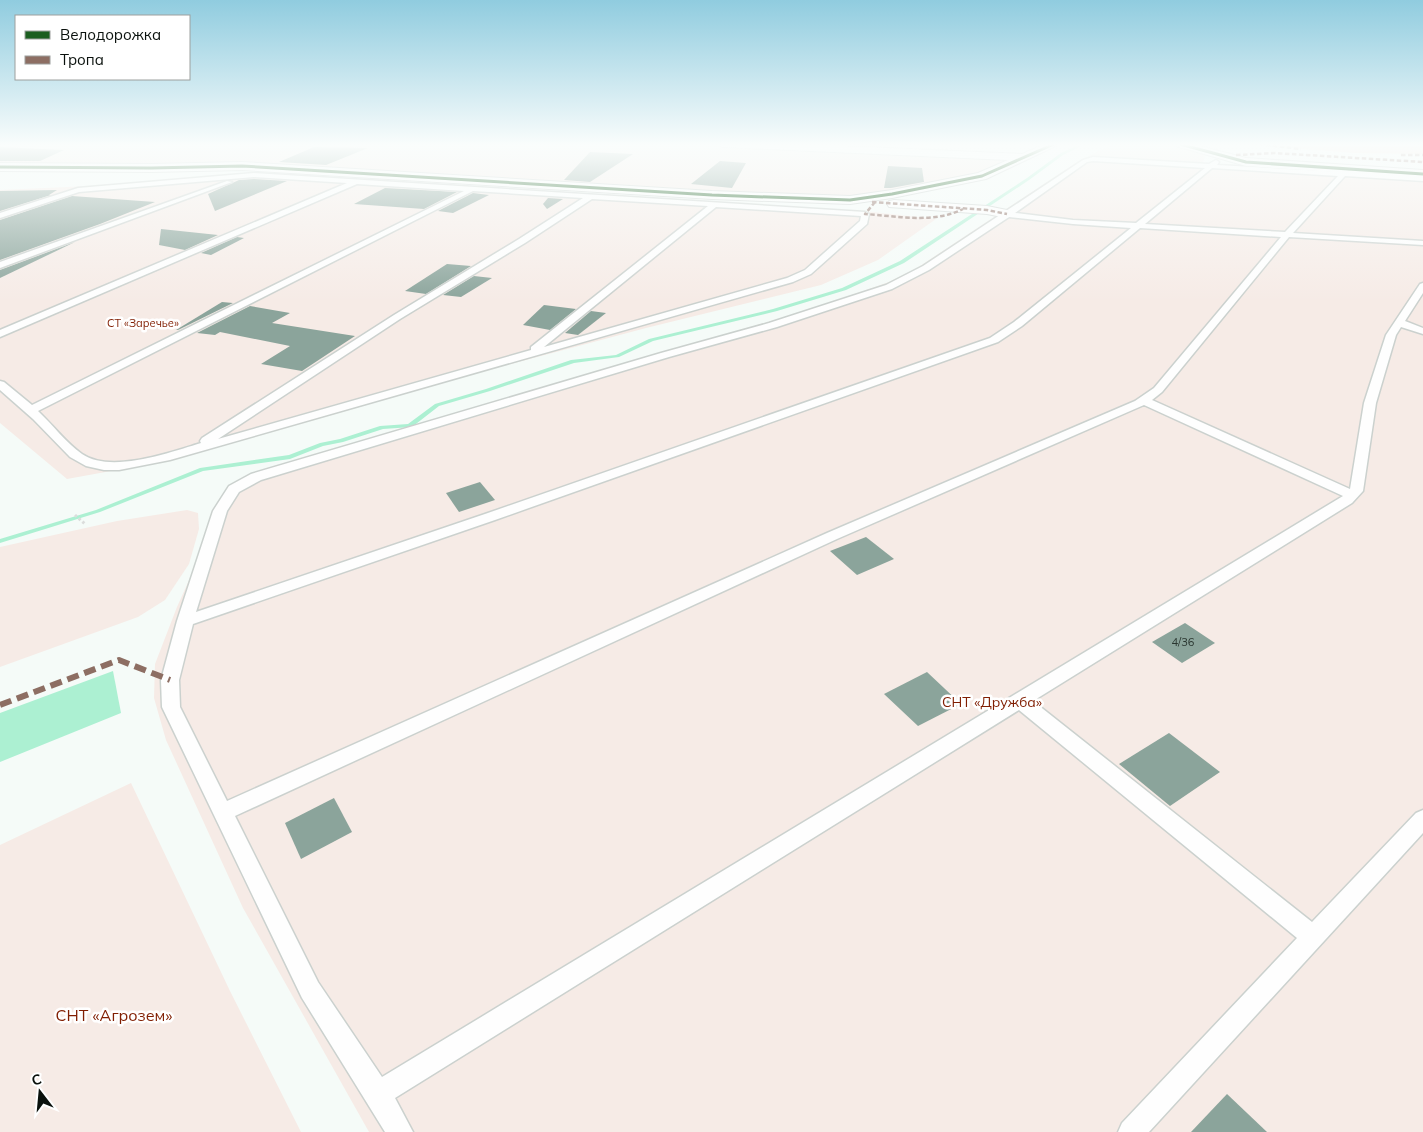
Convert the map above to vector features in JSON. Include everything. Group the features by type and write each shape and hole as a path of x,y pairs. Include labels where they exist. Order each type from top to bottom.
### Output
{"street":[{"path":"762,197 850,200 987,210 1007,214"},
{"path":"850,200 869,197"}],"lane":[{"path":"0,216 58,197"},
{"path":"0,265 188,197"},
{"path":"0,334 321,197"},
{"path":"31,410 456,197"},
{"path":"192,450 397,317 522,241 590,197"},
{"path":"0,384 31,410 80,459 97,464 116,466 141,462 192,450 790,280 808,272 864,222 865,214 604,197"},
{"path":"400,1132 378,1094 310,990 171,707 170,680 185,621 220,511 234,488 256,478 665,355 773,326 889,287 934,263 1032,197"},
{"path":"185,621 490,517 994,340 1018,324 1173,197"},
{"path":"222,812 805,549 1143,400 1158,390 1287,236 1323,197"},
{"path":"532,353 715,204"},
{"path":"1007,214 1021,217 1137,226 1423,243"},
{"path":"378,1094 1347,500 1356,490 1370,402 1391,335 1423,286"},
{"path":"1400,323 1423,331"},
{"path":"1143,400 1352,495"},
{"path":"1020,701 1314,937"},
{"path":"1131,1132 1423,819"}],"path":[{"path":"75,515 85,524"}],"green space":[{"name":"СТ «Заречье»","path":"0,197 635,197 873,212 936,219 878,260 821,285 646,328 492,369 177,459 67,479 0,423"},
{"path":"794,197 854,197 829,199"},
{"name":"СНТ «Дружба»","path":"1024,197 1423,197 1423,1132 369,1132 243,908 166,740 154,698 155,664 177,607 220,511 234,489 441,423 457,413 812,309 889,282 917,268"},
{"path":"187,510 198,513 199,529 189,564 165,600 138,617 0,667 0,547 117,521"},
{"name":"СНТ «Агрозем»","path":"131,783 230,991 301,1132 0,1132 0,845"}],"shaded area":[{"path":"113,671 121,713 0,762 0,713"}],"building":[{"path":"0,197 45,197 0,211"},
{"path":"70,197 155,202 0,260 0,220"},
{"path":"209,197 249,197 215,211"},
{"path":"368,197 448,197 424,209 354,204"},
{"path":"466,197 485,197 453,213 438,211"},
{"path":"548,198 563,199 547,209 543,204"},
{"path":"161,229 218,235 185,250 159,245"},
{"path":"237,237 244,238 211,255 201,253"},
{"path":"75,242 0,278 0,270"},
{"path":"447,264 471,266 426,294 405,291"},
{"path":"474,276 492,278 461,297 443,295"},
{"path":"222,302 233,303 176,330"},
{"path":"544,305 576,309 550,330 523,325"},
{"path":"250,306 290,313 272,323 355,336 302,371 261,364 290,346 220,332 215,335 197,333"},
{"path":"591,311 606,313 578,335 565,333"},
{"path":"480,482 495,500 459,512 446,493"},
{"path":"866,537 894,559 857,575 830,551"},
{"path":"1185,623 1215,643 1182,663 1152,642"},
{"path":"927,672 961,704 918,726 884,694"},
{"path":"1169,733 1220,772 1170,806 1119,764"},
{"path":"334,798 352,832 301,859 285,823"},
{"path":"1227,1094 1267,1132 1191,1132"}],"waterway":[{"path":"0,541 98,511 202,469 290,457 322,444 341,441 382,427 410,426 437,405 573,361 617,356 651,340 775,310 844,289 902,262 1001,197"}],"marked path":[{"path":"872,202 987,210 1007,214"},
{"path":"875,202 865,214 929,217 954,214 963,209"},
{"path":"0,705 119,660 170,680"}],"cycle path":[{"path":"762,197 850,200 872,197"}]}
